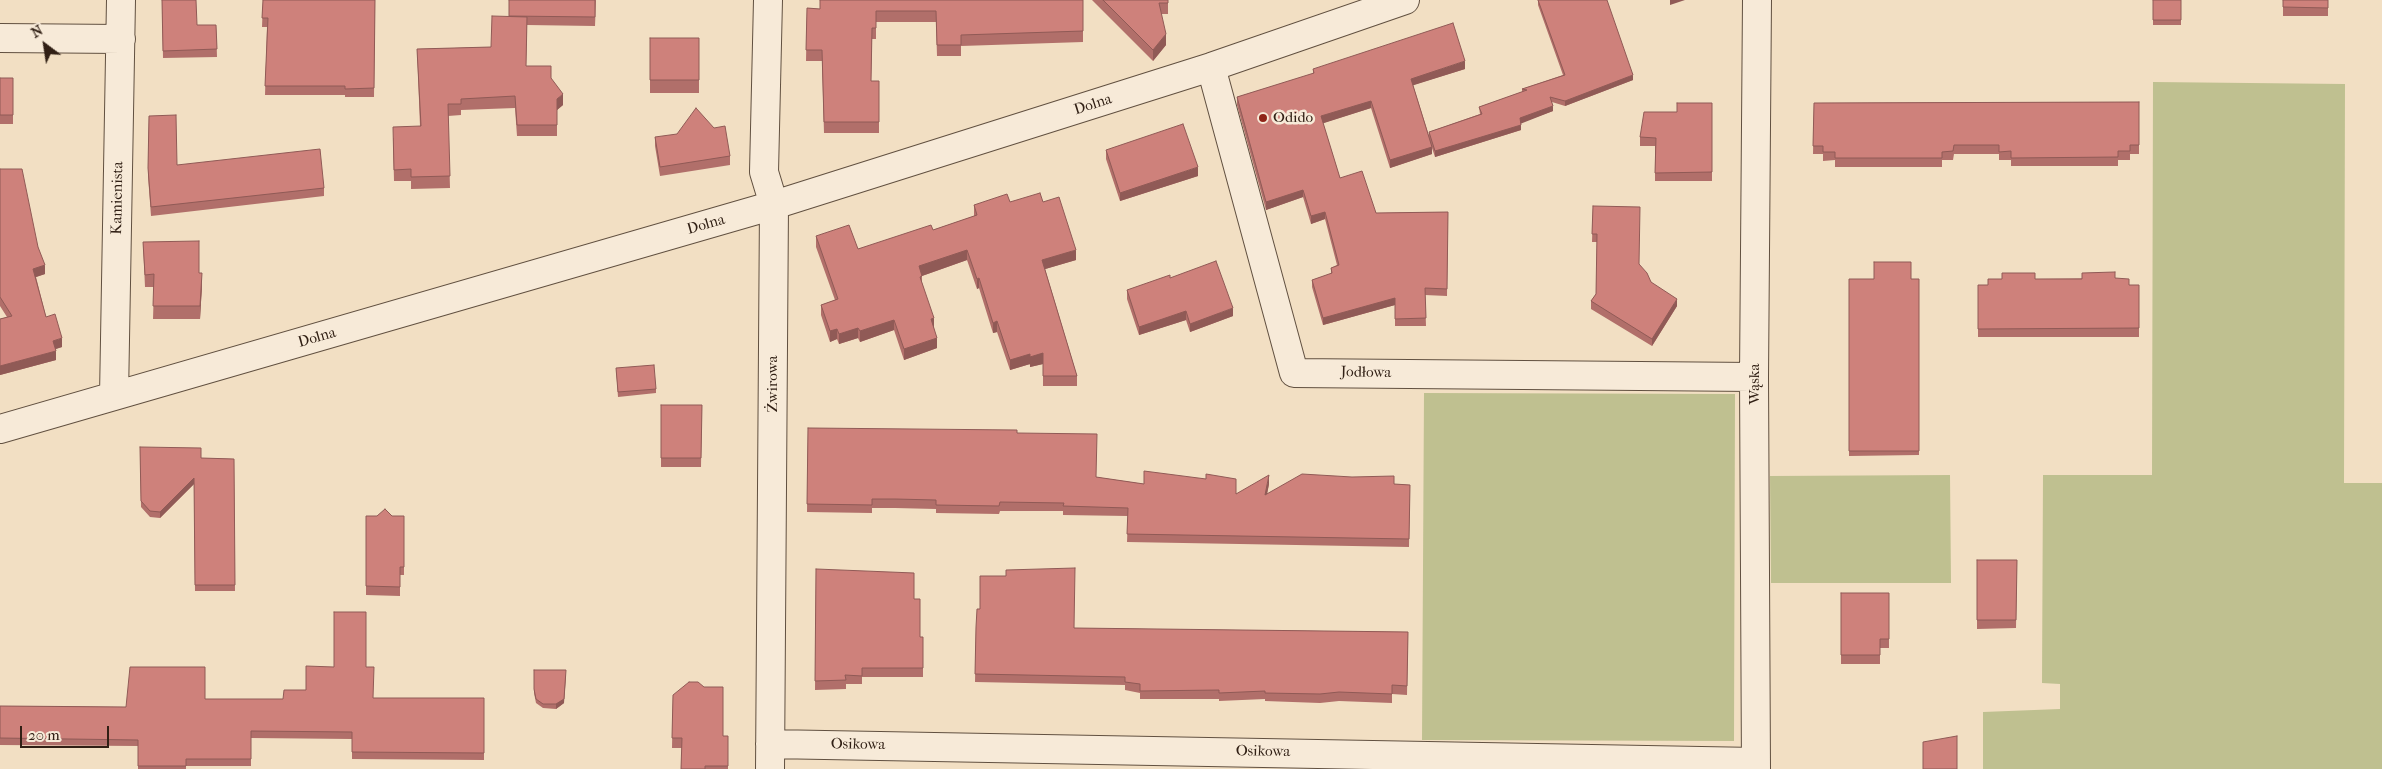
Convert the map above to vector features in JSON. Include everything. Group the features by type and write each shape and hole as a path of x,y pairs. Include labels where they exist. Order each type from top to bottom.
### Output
{"street":[{"name":"Kamienista","path":"114,396 121,0"},
{"name":"Żwirowa","path":"768,0 764,172 774,205 770,756"},
{"name":"Dolna","path":"0,429 774,205 1211,67 1405,0"},
{"name":"Wąska","path":"1756,765 1754,377 1757,0"},
{"path":"0,38 121,39"},
{"name":"Jodłowa","path":"1211,67 1294,373 1754,377"},
{"name":"Osikowa","path":"770,756 1756,765"}],"green space":[{"path":"2153,82 2345,84 2344,483 2382,483 2382,769 1983,769 1983,712 2060,709 2060,684 2042,683 2043,475 2152,475"},
{"path":"1424,393 1735,394 1734,741 1422,740"},
{"path":"1950,475 1951,583 1771,583 1770,476"}],"building":[{"path":"162,0 196,0 197,25 216,25 217,49 163,51"},
{"path":"263,0 375,0 374,88 345,89 345,86 265,86 268,18 262,18"},
{"path":"509,0 595,0 595,17 509,16"},
{"path":"820,0 1083,0 1083,31 961,35 961,45 937,45 936,11 876,11 876,28 872,28 871,81 879,81 879,122 824,122 822,50 806,50 807,8 820,9"},
{"path":"1103,0 1168,0 1168,3 1159,3 1166,34 1153,50"},
{"path":"1538,0 1607,0 1633,75 1565,101 1550,97 1553,106 1520,118 1521,125 1435,151 1429,132 1482,114 1479,107 1527,90 1522,89 1565,75"},
{"path":"2153,0 2181,0 2181,20 2153,20"},
{"path":"2283,0 2328,0 2328,8 2283,7"},
{"path":"492,16 527,17 526,66 551,66 551,78 563,94 557,99 557,125 517,125 515,96 461,99 461,104 448,104 450,176 411,177 411,169 394,170 393,127 421,126 417,49 491,47"},
{"path":"1453,23 1465,61 1411,79 1432,147 1390,160 1371,101 1321,116 1340,178 1362,171 1376,213 1448,212 1447,289 1425,288 1426,318 1395,319 1395,298 1323,318 1312,280 1332,273 1331,268 1339,265 1325,212 1311,216 1303,190 1266,202 1237,97 1314,73 1313,69"},
{"path":"650,38 699,38 699,80 650,80"},
{"path":"0,78 13,78 13,115 0,115"},
{"path":"2139,102 2139,145 2130,145 2130,151 2118,151 2118,157 2011,158 2011,151 1999,152 1999,145 1954,145 1953,151 1942,152 1942,158 1835,158 1835,152 1823,152 1823,146 1813,146 1814,103"},
{"path":"1677,103 1712,103 1712,172 1655,173 1656,138 1640,137 1644,112 1677,112"},
{"path":"696,108 714,128 725,126 730,156 660,167 655,137 677,134"},
{"path":"176,115 177,165 320,149 324,188 151,207 148,168 149,116"},
{"path":"1183,124 1198,167 1120,193 1106,150"},
{"path":"0,169 22,169 38,247 45,265 33,269 46,317 55,314 62,338 53,341 56,351 0,366 0,319 12,316 0,297"},
{"path":"1040,193 1043,202 1059,197 1076,250 1042,260 1077,376 1043,376 1043,353 1030,357 1030,354 1010,360 997,321 993,323 979,278 977,279 967,250 919,266 922,276 920,277 934,318 931,319 937,338 904,349 894,320 860,331 858,328 839,334 837,329 830,331 821,305 838,299 816,236 849,225 858,249 931,225 933,230 977,215 974,205 1007,194 1010,202"},
{"path":"1593,206 1640,207 1639,264 1647,273 1651,282 1677,299 1652,339 1591,301 1596,294 1597,234 1592,234"},
{"path":"199,241 199,273 202,273 200,306 153,306 154,274 145,275 143,242"},
{"path":"1216,261 1233,308 1190,324 1186,311 1139,327 1127,290 1170,275 1170,278"},
{"path":"1874,262 1911,262 1911,279 1919,279 1919,451 1849,451 1849,279 1874,279"},
{"path":"2115,272 2115,278 2129,279 2129,285 2139,285 2139,328 1978,329 1978,285 1988,285 1988,279 2002,279 2002,273 2035,273 2035,279 2082,279 2082,273"},
{"path":"654,365 656,389 618,392 616,368"},
{"path":"661,405 702,405 701,458 661,458"},
{"path":"808,428 1017,430 1017,433 1097,434 1096,477 1144,484 1144,471 1206,479 1206,474 1236,479 1236,494 1269,475 1265,495 1302,474 1352,477 1394,476 1394,484 1410,485 1409,539 1127,534 1128,508 1063,506 1064,503 1000,502 999,506 936,505 936,500 872,499 872,505 807,504"},
{"path":"140,447 201,448 201,458 234,459 235,585 195,585 194,478 160,512 150,511 141,501"},
{"path":"385,509 392,516 404,516 404,567 400,567 400,587 366,586 366,516 377,516"},
{"path":"1977,560 2017,560 2016,620 1977,620"},
{"path":"1075,568 1074,628 1408,632 1407,686 1392,685 1392,694 1339,692 1320,694 1265,693 1265,691 1219,693 1219,690 1140,691 1140,684 1125,682 1125,677 975,674 977,609 980,609 980,576 1006,576 1006,570"},
{"path":"816,569 914,573 914,599 920,599 920,637 923,637 923,668 862,668 862,676 845,675 846,680 815,681"},
{"path":"1841,593 1889,593 1889,639 1880,639 1880,655 1841,655"},
{"path":"334,612 366,612 366,667 374,667 373,698 484,698 484,753 352,752 352,732 251,731 251,759 186,759 186,766 138,766 138,740 0,738 0,706 126,707 130,667 205,667 205,699 283,699 284,690 306,690 306,666 334,667"},
{"path":"534,670 566,670 564,699 556,704 543,704 536,699"},
{"path":"689,682 698,682 704,687 723,687 723,736 728,736 728,766 705,766 705,769 681,769 682,738 672,738 673,695"},
{"path":"1957,736 1957,769 1923,769 1923,742"}],"place":[{"name":"Odido","path":"1263,118"}]}
